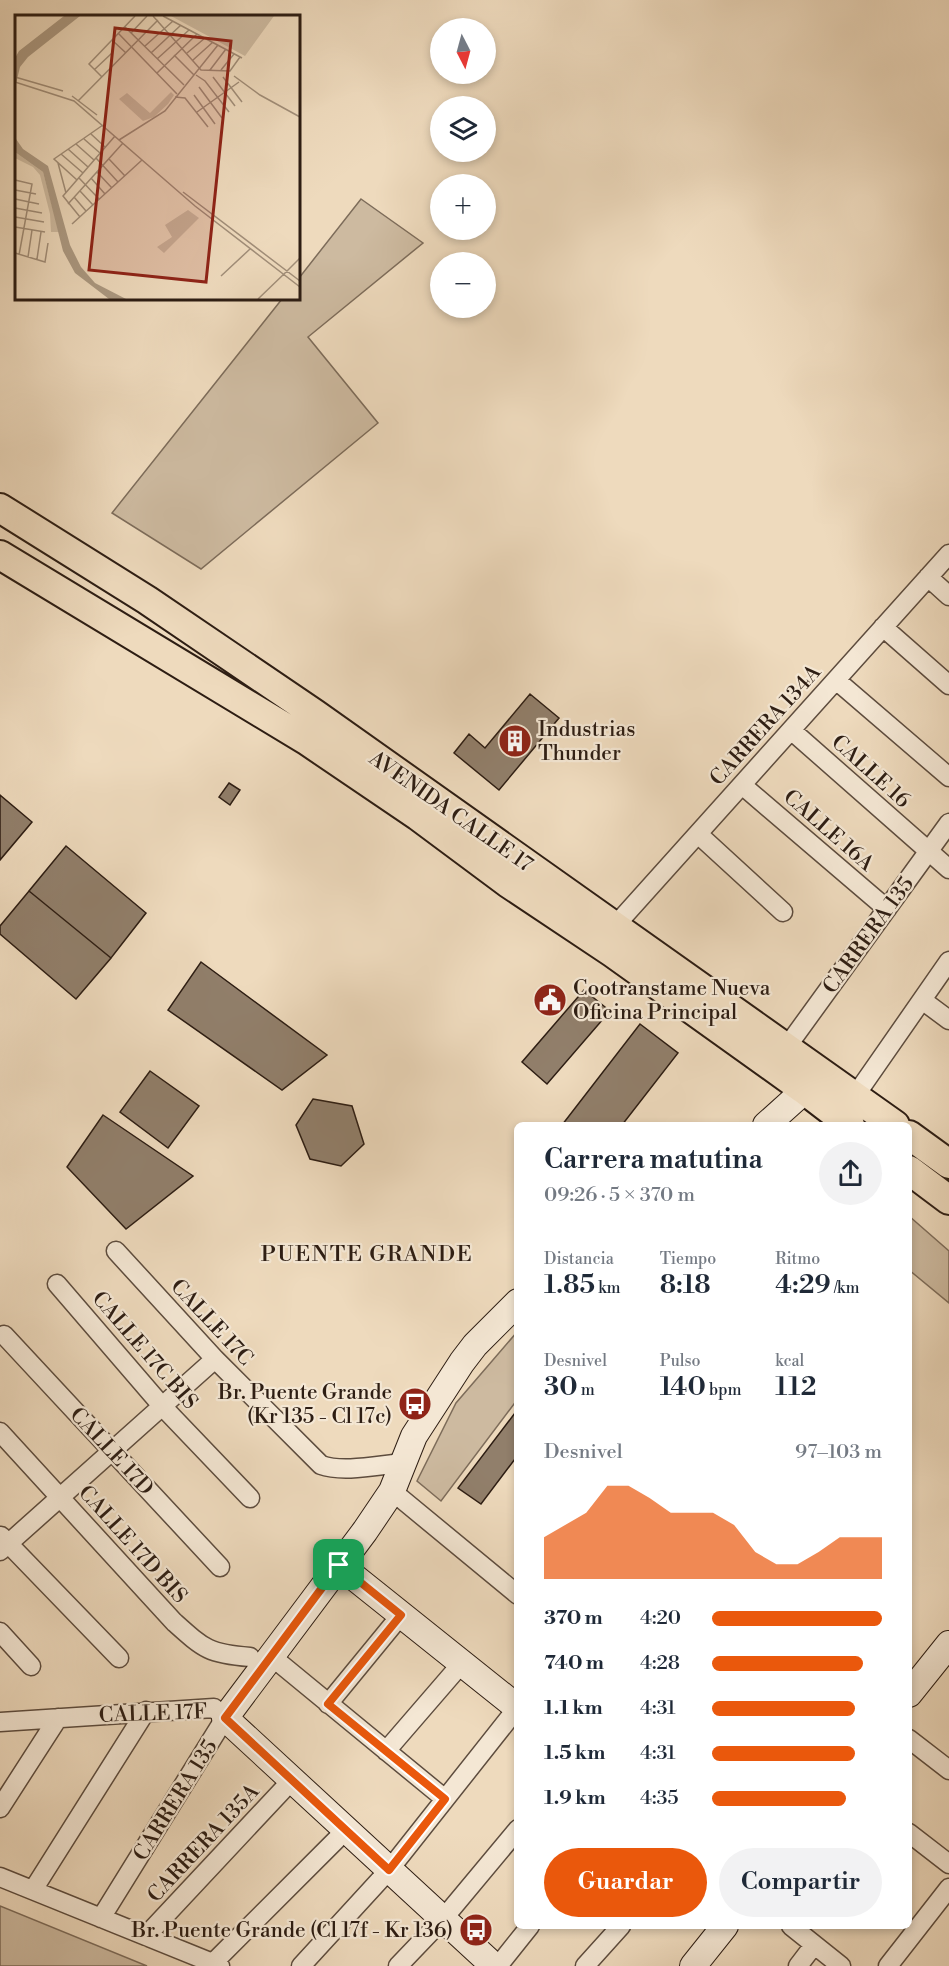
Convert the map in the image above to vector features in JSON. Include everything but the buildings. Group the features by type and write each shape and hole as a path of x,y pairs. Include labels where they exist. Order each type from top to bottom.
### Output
{"main road":[{"name":"AVENIDA CALLE 17","path":"0,508 147,600 297,702 786,1048 847,1122"},
{"name":"AVENIDA CALLE 17","path":"0,555 342,764 418,816 508,883 811,1080 855,1096 891,1122"},
{"path":"912,1137 949,1164"},
{"path":"912,1172 949,1200"}],"street":[{"name":"CARRERA 134A","path":"615,927 949,554"},
{"path":"928,578 949,596"},
{"path":"883,627 949,684"},
{"path":"836,680 949,777"},
{"name":"CALLE 16","path":"791,730 949,869"},
{"name":"CALLE 16A","path":"742,784 887,909"},
{"name":"CARRERA 135","path":"786,1048 949,823"},
{"path":"698,834 783,912"},
{"path":"855,1096 949,961"},
{"path":"922,1000 949,1020"},
{"path":"769,1122 789,1105 811,1080"},
{"name":"CALLE 17C","path":"116,1251 215,1359 321,1465 340,1468 403,1463"},
{"name":"CALLE 17C BIS","path":"57,1284 162,1406 250,1498"},
{"name":"CARRERA 135","path":"101,1918 261,1657 365,1531 392,1491 414,1436 462,1362 475,1345 514,1306"},
{"name":"CALLE 17D","path":"4,1335 220,1567"},
{"path":"119,1658 3,1543 112,1452 215,1359"},
{"name":"CALLE 17D BIS","path":"0,1432 174,1622 198,1644 216,1653 261,1657"},
{"path":"392,1491 514,1592"},
{"path":"339,1565 514,1706"},
{"path":"328,1704 401,1615"},
{"path":"0,1632 31,1666"},
{"path":"912,1690 949,1644"},
{"path":"261,1657 328,1704 445,1799"},
{"path":"387,1751 462,1663"},
{"name":"CALLE 17F","path":"0,1722 214,1708 496,1966"},
{"path":"33,1890 146,1712"},
{"path":"301,1966 389,1870 514,1712"},
{"path":"0,1808 58,1718"},
{"path":"912,1741 948,1768"},
{"name":"CARRERA 135A","path":"146,1936 292,1780"},
{"path":"0,1877 217,1965 346,1830"},
{"path":"398,1966 443,1919 514,1834"},
{"path":"912,1835 949,1864"},
{"path":"912,1927 949,1888"},
{"path":"496,1966 527,1929"},
{"path":"585,1966 618,1929"},
{"path":"693,1966 723,1929"},
{"path":"795,1929 841,1966"},
{"path":"888,1966 910,1929"},
{"path":"798,1966 814,1945"}],"shaded area":[{"path":"361,199 423,243 308,337 378,423 201,569 112,513 281,300 300,300 300,277"},
{"path":"912,1219 949,1251 949,1303 912,1272"},
{"path":"514,1335 514,1404 441,1501 417,1481 456,1403"},
{"path":"0,1906 147,1966 0,1966"}],"place":[{"name":"Industrias Thunder","path":"515,741"},
{"name":"Cootranstame Nueva Oficina Principal","path":"550,1000"},
{"name":"Br. Puente Grande (Kr 135 - Cl 17c)","path":"415,1404"},
{"name":"Br. Puente Grande (Cl 17f - Kr 136)","path":"476,1930"}],"district":[{"name":"PUENTE GRANDE","path":"367,1253"}],"route":[{"path":"339,1565 401,1615 328,1704 445,1799 389,1870 225,1718 339,1565"}]}
